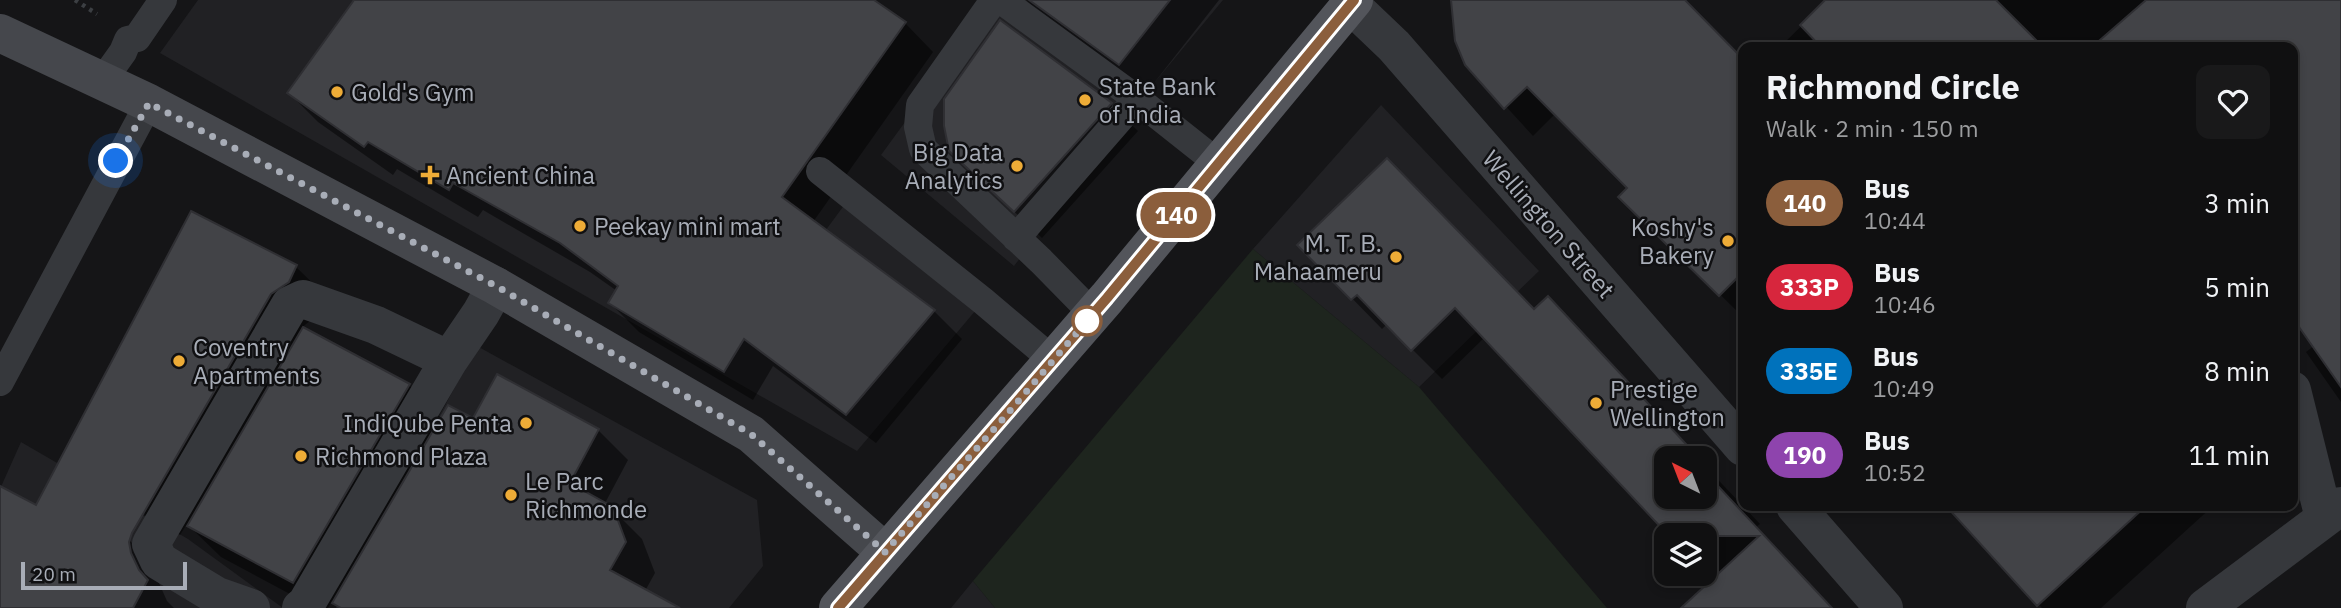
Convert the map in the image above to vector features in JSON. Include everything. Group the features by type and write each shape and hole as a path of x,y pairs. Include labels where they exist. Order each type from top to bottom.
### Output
{"main road":[{"path":"838,608 1054,361 1352,2"}],"street":[{"name":"Wellington Street","path":"1352,2 1394,46 1738,441"},
{"path":"0,33 149,103 496,286 751,434 885,552"},
{"path":"301,608 306,604 449,360 496,286"},
{"path":"251,608 217,596 159,561 151,544 290,305 303,299 376,325 449,360"},
{"path":"2206,608 2333,512 2298,408"},
{"path":"1799,511 1884,608"}],"lane":[{"path":"103,80 123,52 128,40 137,38 163,0"},
{"path":"994,0 920,105 918,127 923,149 1093,314"},
{"path":"1001,0 1137,99 1219,164"},
{"path":"1016,238 1137,99"},
{"path":"0,382 149,103"},
{"path":"820,171 1054,361"}],"shaded area":[{"path":"198,0 422,0 806,257 859,185 992,291 857,451 160,53"},
{"path":"994,0 1223,0 1155,82 1014,266 881,155"},
{"path":"1381,105 1539,271 1419,387 1253,249"},
{"path":"1253,249 1419,387 1607,608 995,608 973,581"},
{"name":"IndiQube Penta","path":"477,346 757,500 763,566 729,608 336,608"},
{"path":"21,442 188,539 283,608 0,608 0,489"},
{"path":"973,581 995,608 951,608"}],"building":[{"path":"354,0 874,0 906,22 782,197 935,310 846,415 744,339 724,372 608,303 618,286 560,243 453,183 449,190 368,142 364,147 287,93"},
{"path":"1029,0 1170,0 1119,65"},
{"path":"1451,0 1685,0 1738,54 1738,277 1719,296 1618,197 1627,188 1527,87 1504,109 1465,65 1455,41"},
{"path":"1825,0 1996,0 2038,42 1816,42 1800,25"},
{"path":"2146,0 2341,0 2341,387 2298,326 2298,42 2098,42"},
{"path":"1000,20 1112,103 1014,212 949,151 944,126 944,99"},
{"path":"1387,158 1534,309 1548,296 1688,446 1654,446 1654,509 1717,509 1717,485 1738,507 1738,511 1741,511 1832,608 1681,608 1705,586 1717,586 1717,575 1759,536 1717,536 1717,523 1657,523 1455,308 1411,351 1357,295 1351,300 1297,245"},
{"name":"Coventry Apartments","path":"191,211 297,265 289,282 271,294 132,533 129,542 131,553 139,570 148,580 133,608 0,608 0,486 36,505"},
{"name":"Richmond Plaza","path":"303,327 410,384 293,583 187,526"},
{"name":"IndiQube Penta","path":"497,374 599,429 570,483 613,507 626,542 610,570 680,608 341,608 332,603 448,405 473,418"},
{"path":"1951,511 2141,511 2037,606"}],"bus line":[{"name":"140","path":"838,608 1107,298 1354,0"}],"place":[{"name":"Gold's Gym","path":"337,92"},
{"name":"State Bank of India","path":"1085,100"},
{"name":"Big Data Analytics","path":"1017,166"},
{"name":"Ancient China","path":"430,175"},
{"name":"Peekay mini mart","path":"580,226"},
{"name":"Koshy's Bakery","path":"1728,241"},
{"name":"M. T. B. Mahaameru","path":"1396,257"},
{"name":"Coventry Apartments","path":"179,361"},
{"name":"Prestige Wellington","path":"1596,403"},
{"name":"IndiQube Penta","path":"526,423"},
{"name":"Richmond Plaza","path":"301,456"},
{"name":"Le Parc Richmonde","path":"511,495"}],"route":[{"path":"116,161 149,103 496,286 751,434 885,552 1093,314 1087,321"}]}
